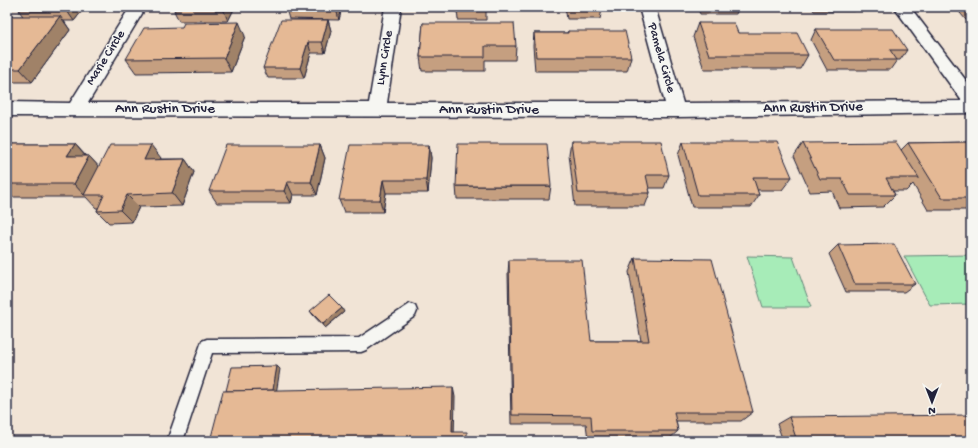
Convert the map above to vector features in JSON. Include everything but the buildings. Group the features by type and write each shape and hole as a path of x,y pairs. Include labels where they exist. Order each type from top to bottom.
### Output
{"street":[{"name":"Marie Circle","path":"74,109 138,7"},
{"name":"Lynn Circle","path":"377,110 393,7"},
{"name":"Pamela Circle","path":"647,7 676,110"},
{"path":"902,7 971,100"},
{"name":"Ann Rustin Drive","path":"7,109 676,110 971,107"}],"lane":[{"path":"175,441 207,346 362,345 410,311"}],"green space":[{"path":"971,255 971,304 930,305 904,256"},
{"path":"747,256 793,257 811,307 763,307"}]}
